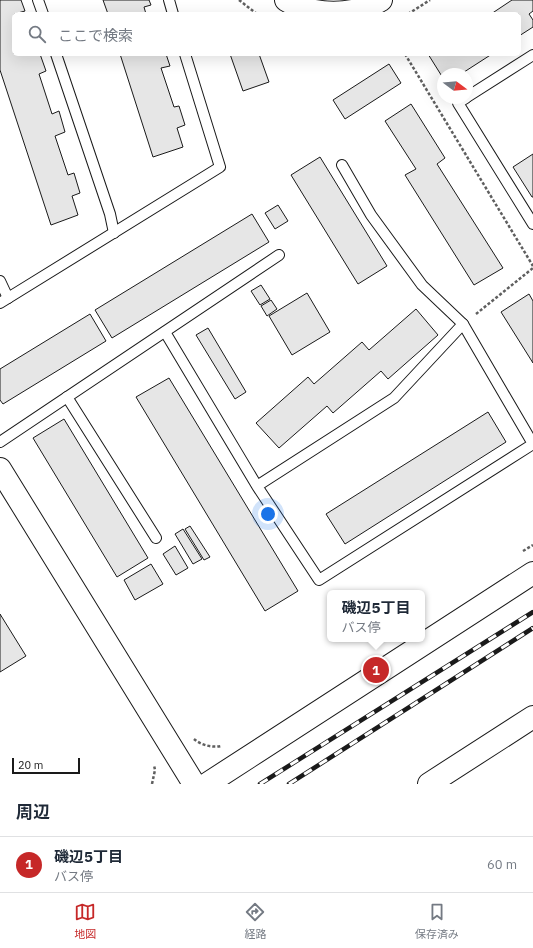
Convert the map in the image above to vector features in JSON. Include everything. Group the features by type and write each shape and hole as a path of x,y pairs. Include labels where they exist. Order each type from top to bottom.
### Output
{"street":[{"path":"286,0 309,10 324,12"},
{"path":"344,12 356,11 381,0"},
{"path":"0,469 194,784"},
{"path":"207,784 533,573"},
{"path":"429,784 533,717"}],"lane":[{"path":"38,0 42,12"},
{"path":"169,0 172,12"},
{"path":"473,94 533,55"},
{"path":"57,56 110,214 114,233"},
{"path":"0,281 4,301 220,167 186,56"},
{"path":"459,104 533,224"},
{"path":"165,332 257,486 319,580 533,444 463,324 422,285 371,215 342,165"},
{"path":"0,442 279,255"},
{"path":"257,486 394,398 463,324"},
{"path":"67,397 156,538"}],"path":[{"path":"240,0 255,12"},
{"path":"411,12 430,0"},
{"path":"406,56 533,267 463,324"},
{"path":"190,733 198,742 214,747 221,746 227,742"},
{"path":"152,784 155,770 154,764"}],"building":[{"path":"0,0 21,0 25,11 12,12 12,56 41,56 46,71 39,74 52,114 59,111 65,132 55,136 68,175 74,173 80,193 72,196 78,215 51,225 0,70"},
{"path":"103,0 149,0 151,5 144,7 145,12 107,12"},
{"path":"512,0 533,0 533,11 529,14 533,20 533,27 521,35 521,12 494,12"},
{"path":"121,56 167,56 170,66 161,68 174,107 179,106 185,125 177,128 183,147 153,157"},
{"path":"231,56 260,56 269,82 243,91"},
{"path":"429,56 489,56 470,68 437,68"},
{"path":"389,64 401,83 345,119 333,100"},
{"path":"411,104 445,158 437,164 503,268 474,285 405,175 416,169 385,121"},
{"path":"533,154 533,197 532,197 513,167"},
{"path":"320,157 387,266 358,284 291,175"},
{"path":"278,205 288,221 275,229 265,213"},
{"path":"252,214 269,242 112,338 95,310"},
{"path":"261,285 270,299 260,305 251,291"},
{"path":"307,293 330,332 292,355 269,316"},
{"path":"529,294 533,301 533,363 501,312"},
{"path":"271,300 277,309 267,316 261,306"},
{"path":"416,309 438,335 388,379 381,371 333,413 327,406 279,448 256,423 308,377 314,384 362,342 369,350"},
{"path":"90,314 106,341 3,404 0,400 0,369"},
{"path":"208,328 246,392 235,399 196,335"},
{"path":"169,378 298,591 265,611 136,397"},
{"path":"488,412 506,442 345,544 326,514"},
{"path":"64,419 148,558 117,577 33,438"},
{"path":"190,526 210,557 204,560 185,529"},
{"path":"183,529 202,559 193,564 175,534"},
{"path":"175,546 188,568 176,575 163,554"},
{"path":"151,564 163,584 135,600 124,580"},
{"path":"0,614 26,656 0,672"}],"railway":[{"path":"260,784 533,612"},
{"path":"289,784 533,628"}],"place":[{"name":"磯辺5丁目","path":"376,670"}]}
